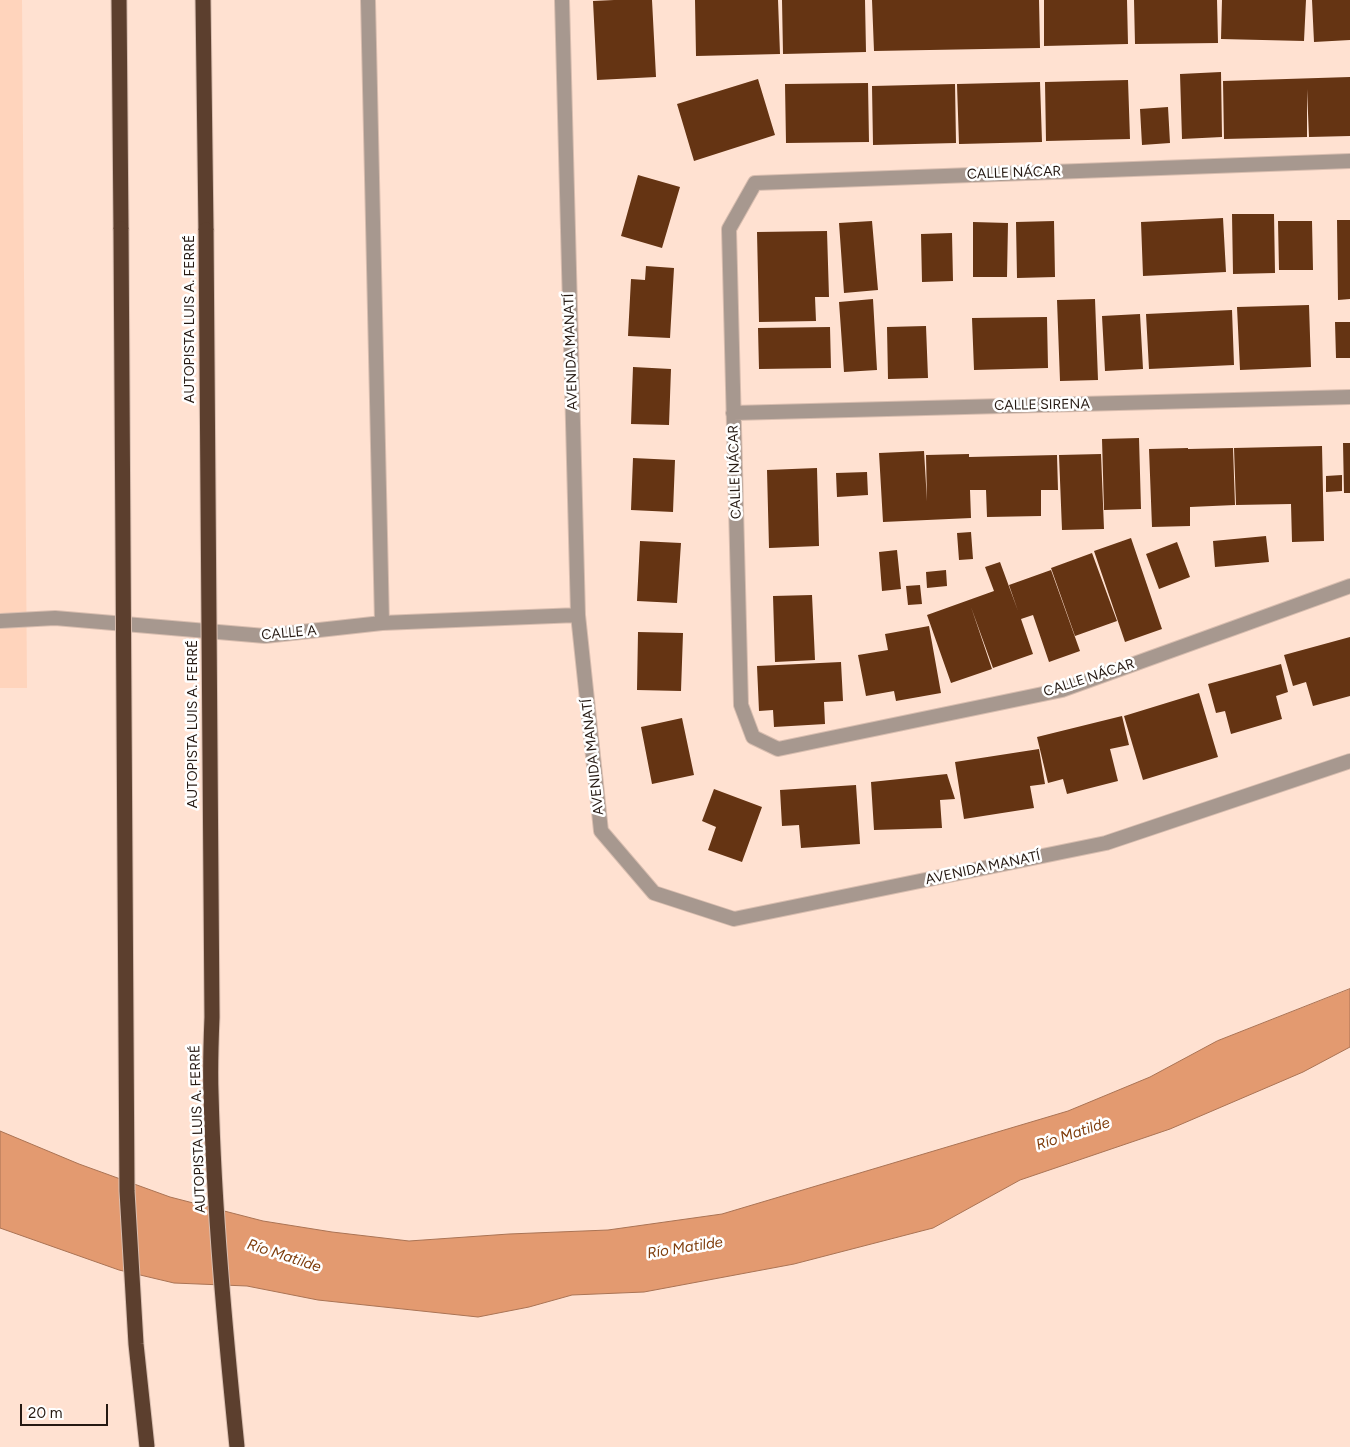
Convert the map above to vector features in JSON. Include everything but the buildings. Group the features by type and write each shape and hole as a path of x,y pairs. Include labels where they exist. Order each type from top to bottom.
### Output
{"highway":[{"path":"118,0 127,1192 136,1344 147,1447"},
{"name":"AUTOPISTA LUIS A. FERRÉ","path":"203,0 212,1017 210,1092 225,1326 237,1447"}],"street":[{"path":"368,0 382,624"},
{"name":"AVENIDA MANATÍ","path":"562,0 578,615 601,831 654,893 734,919 1106,843 1350,761"},
{"name":"CALLE NÁCAR","path":"1350,160 755,183 729,228 741,705 753,737 778,749 1062,690 1350,586"},
{"name":"CALLE SIRENA","path":"733,413 1350,397"},
{"name":"CALLE A","path":"0,621 55,618 265,636 382,624 578,615"}],"shaded area":[{"path":"0,0 22,0 27,688 0,688"}],"water":[{"name":"Río Matilde","path":"1350,989 1350,1047 1303,1072 1170,1129 1020,1180 933,1228 794,1264 644,1292 572,1295 529,1307 478,1317 318,1300 247,1286 174,1283 119,1270 0,1228 0,1131 79,1164 170,1197 263,1221 332,1232 409,1241 608,1230 722,1214 1068,1111 1150,1077 1217,1041"}]}
